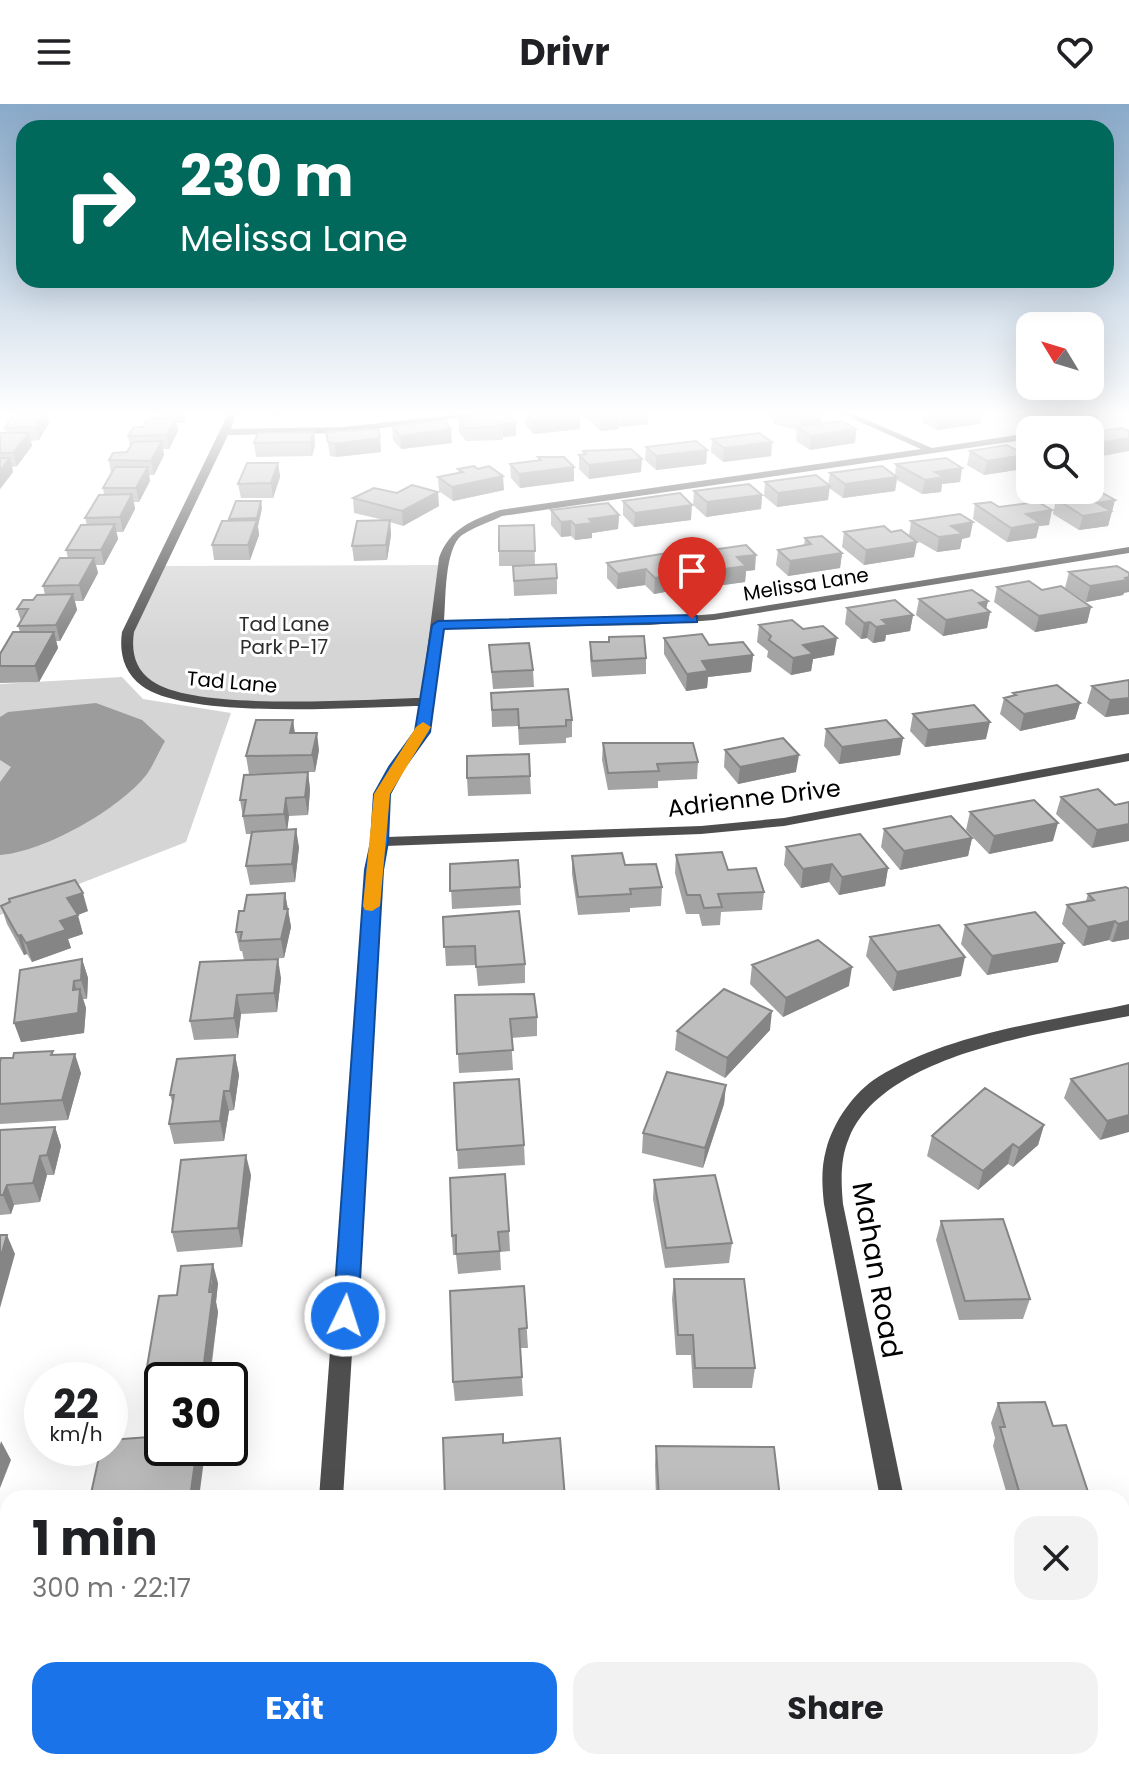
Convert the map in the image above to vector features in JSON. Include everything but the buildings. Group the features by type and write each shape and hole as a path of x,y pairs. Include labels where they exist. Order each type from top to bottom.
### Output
{"street":[{"name":"Tad Lane","path":"196,492 128,632 125,645 127,659 135,673 165,693 203,702 271,705 427,702"},
{"path":"332,1490 374,870 380,842 382,794 396,767 423,732 444,558 449,544 468,527 500,513 648,492"},
{"name":"Melissa Lane","path":"438,625 649,622 714,617 1129,550"},
{"name":"Adrienne Drive","path":"380,842 701,830 784,822 1129,757"},
{"name":"Mahan Road","path":"890,1490 839,1238 832,1172 835,1149 852,1115 881,1084 918,1064 1000,1040 1129,1010"}],"green space":[{"name":"Tad Lane Park P-17","path":"443,565 427,702 271,705 165,693 135,673 128,632 160,566"},
{"path":"122,677 143,699 231,713 186,842 0,915 0,684"}],"shaded area":[{"path":"96,703 142,720 165,741 150,770 119,801 80,826 38,846 0,855 0,782 11,767 0,760 0,717 8,712"}],"slow traffic":[{"path":"372,906 382,794 396,767 423,732 423,727"}],"route":[{"path":"345,1316 374,870 380,842 382,794 396,767 423,732 438,625 692,619"}]}
